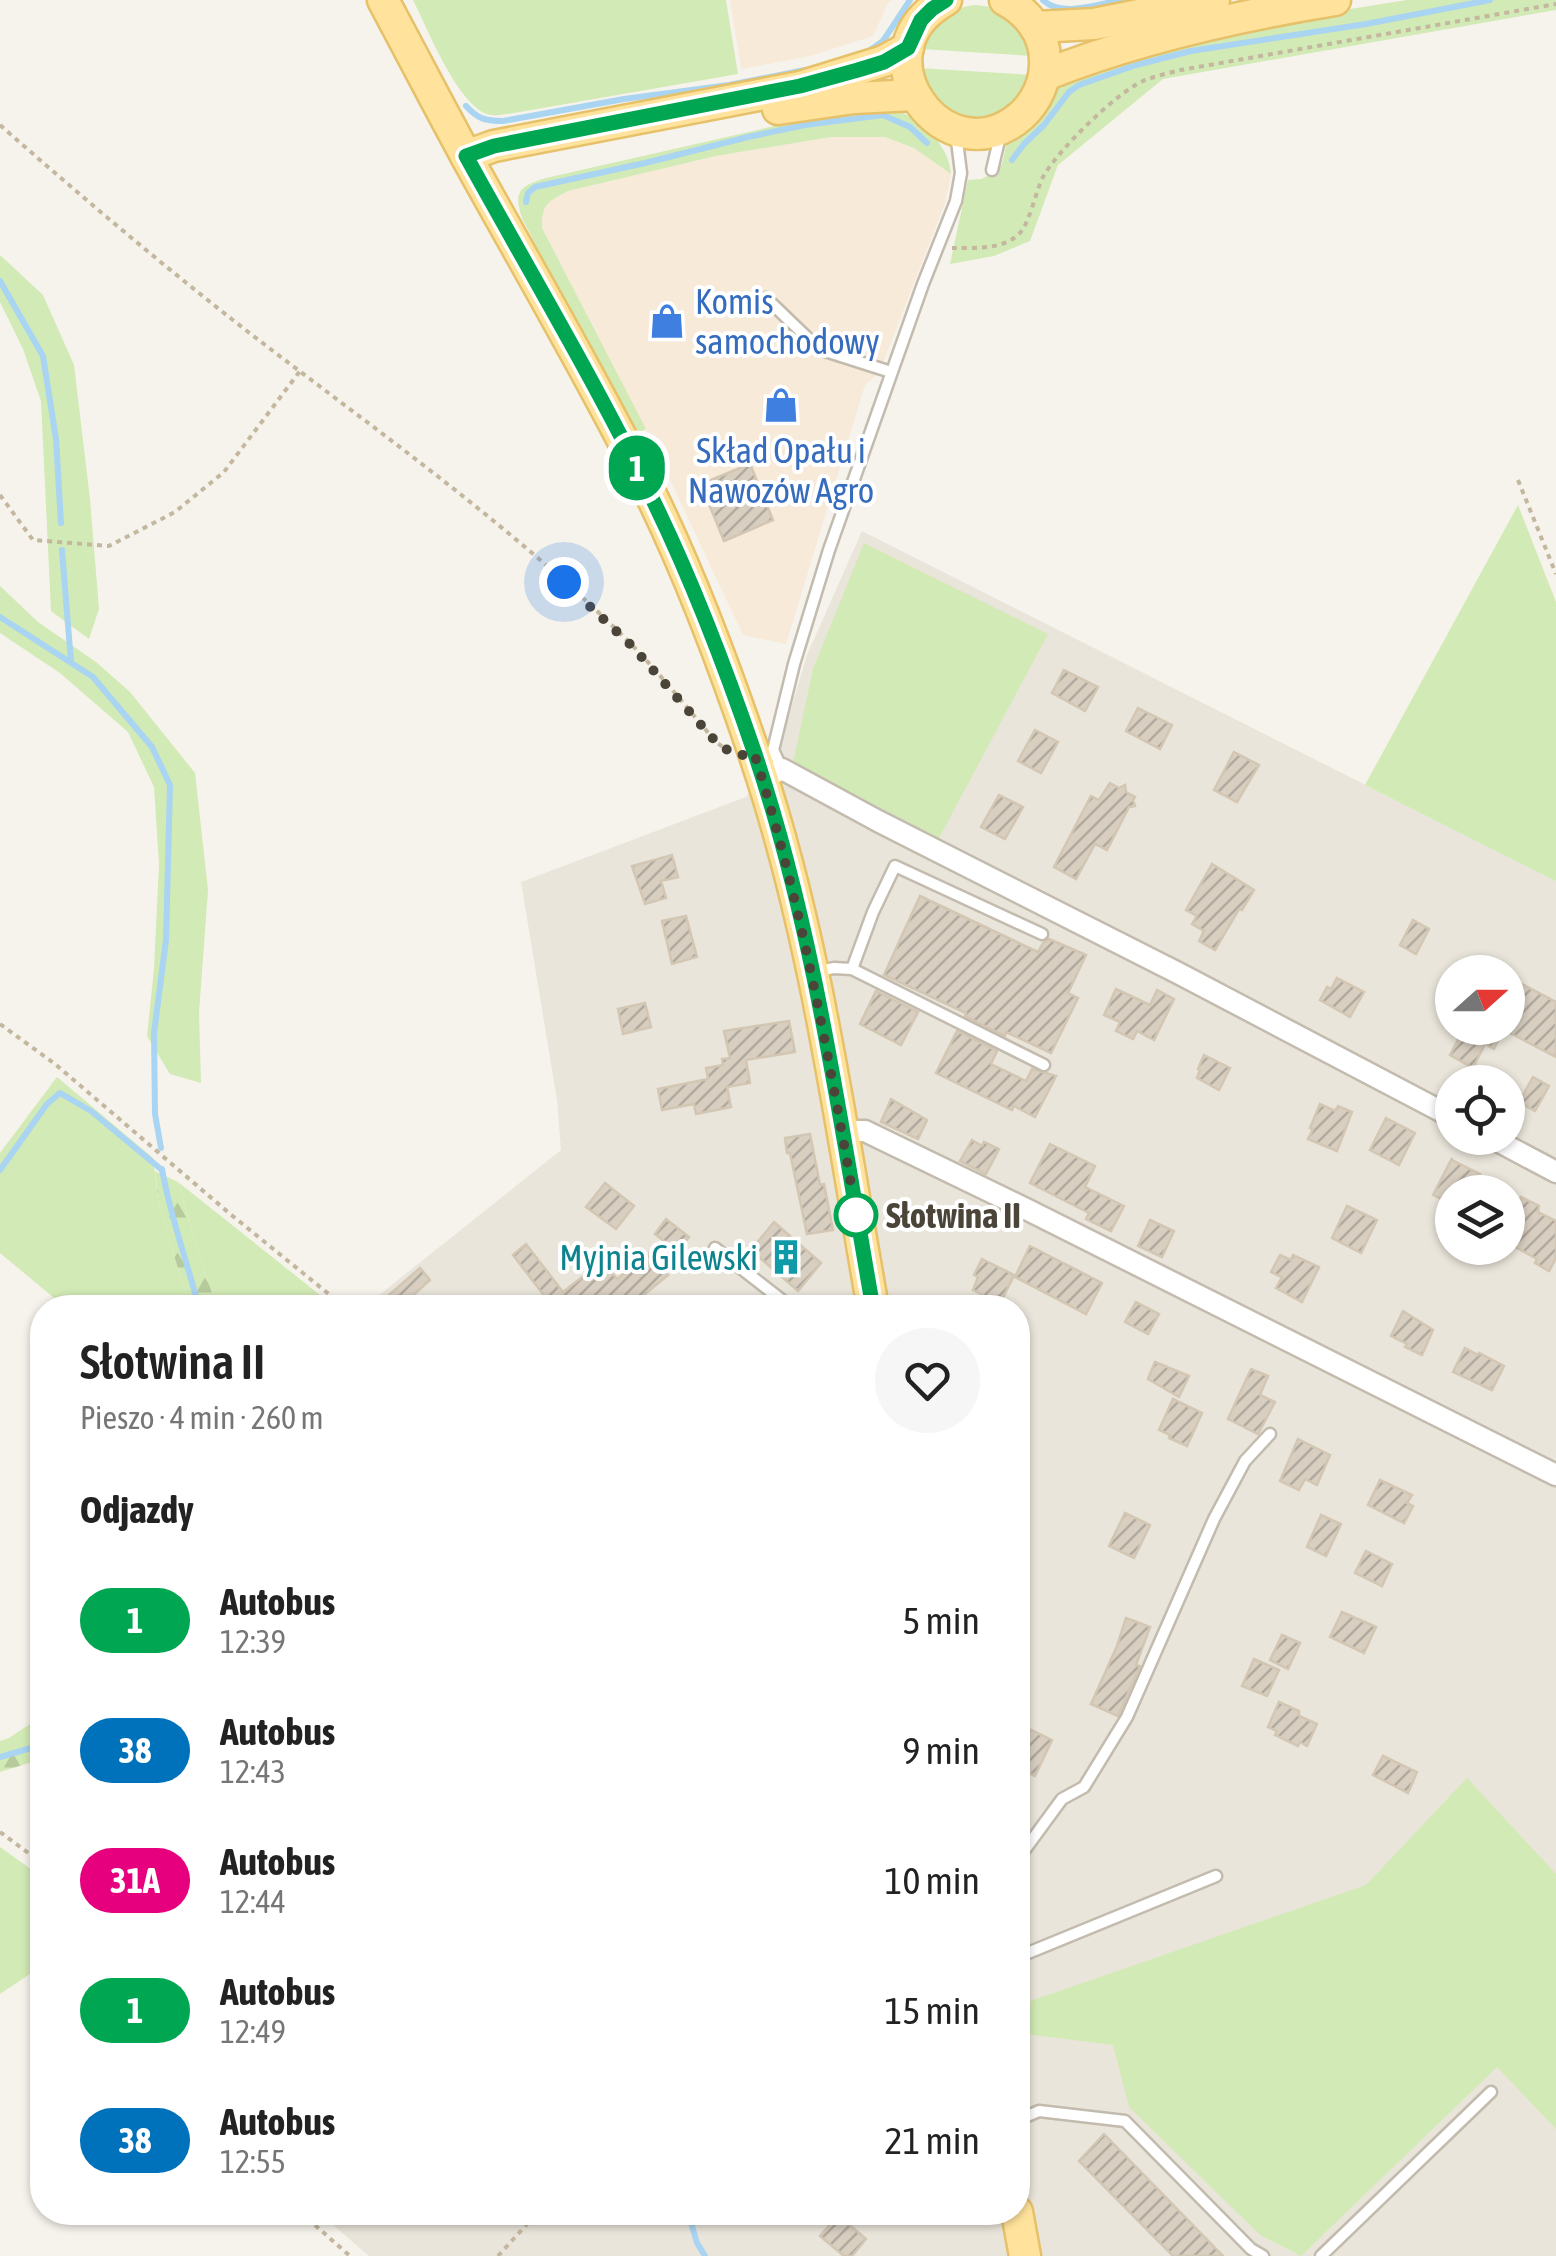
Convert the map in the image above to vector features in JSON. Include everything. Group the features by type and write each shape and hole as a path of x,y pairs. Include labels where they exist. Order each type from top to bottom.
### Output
{"main road":[{"path":"383,0 650,494 766,767 813,972 871,1295"},
{"path":"946,0 921,20 908,48 906,67 914,95 925,110 956,130 974,133 1002,128 1026,112 1041,89 1044,50 1036,27 1026,14 1004,0"},
{"path":"1036,27 1094,24 1214,0"},
{"path":"1044,75 1143,40 1253,14 1335,0"},
{"path":"470,165 494,146 800,86 884,62 908,48"},
{"path":"470,165 500,164 769,110 854,98 914,95"},
{"path":"1019,2225 1025,2256"}],"street":[{"path":"766,767 1178,973 1435,1108"},
{"path":"842,1131 865,1131 1556,1475"},
{"path":"1524,1155 1556,1172"}],"lane":[{"path":"992,170 1002,128"},
{"path":"766,767 828,550 956,201 961,173 956,130"},
{"path":"766,298 818,350 892,372"},
{"path":"852,969 872,912 895,866 1042,934"},
{"path":"813,972 852,969 1044,1064"},
{"path":"715,1248 775,1295"},
{"path":"1030,1843 1062,1799 1084,1788 1127,1717 1214,1519 1245,1461 1270,1434"},
{"path":"1030,1952 1216,1876"},
{"path":"1321,2256 1490,2092"},
{"path":"1030,2115 1039,2111 1125,2121 1251,2249 1263,2256"}],"path":[{"path":"937,248 979,248 1016,237 1026,224 1046,172 1112,102 1142,81 1181,70 1556,4"},
{"path":"0,125 94,206 540,560 632,646 716,742 736,756 766,767"},
{"path":"0,494 33,540 110,546 174,512 224,472 300,370"},
{"path":"1518,480 1556,574"},
{"path":"0,1024 55,1064 330,1295"},
{"path":"0,1832 30,1855"},
{"path":"315,2225 350,2256"},
{"path":"498,2256 526,2225"}],"shaded area":[{"path":"730,0 892,0 873,36 810,56 741,69"},
{"path":"831,137 885,137 914,148 951,174 945,203 879,373 865,385 786,644 743,635 646,429 542,228 541,215 549,201 568,191 716,156"},
{"path":"862,531 1556,881 1556,2256 369,2256 334,2226 1030,2225 1030,1295 379,1295 561,1150 557,1100 521,882 746,797 776,759 807,655"}],"green space":[{"path":"413,0 726,0 738,74 491,115 479,110 456,84"},
{"path":"1407,0 1556,0 1556,10 1163,79 1058,165 1030,241 994,256 950,264 968,180 994,173 1002,164 1008,137 1058,80 1280,20"},
{"path":"975,5 992,7 1026,33 1032,56 921,49 941,18"},
{"path":"918,68 1033,75 1010,107 976,118 935,104"},
{"path":"896,109 933,135 945,153 951,174 914,148 885,137 831,137 716,156 568,191 548,204 542,228 646,429 633,436 522,218 518,201 521,191 546,178 823,115"},
{"path":"0,255 43,295 74,365 99,609 89,639 51,611 41,401 23,349 0,302"},
{"path":"1518,505 1556,602 1556,881 1365,785"},
{"path":"864,543 1048,634 939,838 793,763 813,669"},
{"path":"0,586 38,622 96,662 130,692 195,773 208,890 199,1013 201,1083 170,1074 147,1036 159,864 154,787 128,732 60,673 0,633"},
{"path":"57,1077 153,1158 159,1207 186,1295 51,1295 0,1253 0,1153"},
{"path":"155,1171 178,1182 213,1295 186,1295 159,1207"},
{"path":"178,1182 320,1295 213,1295"},
{"path":"30,1724 30,1763 0,1772 0,1741"},
{"path":"1467,1778 1556,1874 1556,2129 1497,2067 1301,2256 1260,2235 1129,2107 1113,2045 1030,2035 1030,2001 1366,1885"},
{"path":"0,1847 30,1868 30,1974 0,1994"}],"building":[{"path":"750,464 773,520 724,541 701,484"},
{"path":"1064,670 1098,687 1085,711 1052,693"},
{"path":"1138,708 1172,725 1160,749 1126,731"},
{"path":"1035,730 1058,742 1041,773 1018,761"},
{"path":"1234,752 1259,765 1237,802 1214,790"},
{"path":"1110,783 1119,788 1125,785 1126,792 1135,797 1135,806 1129,807 1107,850 1095,844 1076,879 1054,867 1091,796 1099,800"},
{"path":"999,795 1023,807 1005,839 981,827"},
{"path":"672,855 678,877 661,881 666,898 645,904 632,866"},
{"path":"1212,864 1254,890 1215,950 1199,941 1204,931 1192,924 1197,916 1186,910"},
{"path":"920,896 1038,952 1049,939 1086,955 1068,993 1078,998 1051,1053 1006,1032 1005,1036 884,975"},
{"path":"686,916 697,957 672,964 662,921"},
{"path":"1413,920 1429,929 1416,954 1400,945"},
{"path":"1337,978 1364,992 1350,1017 1320,1000"},
{"path":"1525,986 1556,1002 1556,1057 1525,1041"},
{"path":"1116,989 1150,1005 1157,990 1174,999 1154,1040 1137,1031 1133,1039 1116,1031 1120,1022 1104,1015"},
{"path":"876,991 918,1012 901,1045 860,1024"},
{"path":"645,1003 651,1027 623,1034 618,1009"},
{"path":"789,1021 795,1052 746,1060 750,1083 727,1087 731,1107 696,1114 694,1104 662,1110 658,1089 708,1079 706,1068 723,1065 722,1059 730,1058 724,1031"},
{"path":"957,1031 997,1051 991,1064 1026,1081 1032,1069 1056,1076 1035,1117 936,1073"},
{"path":"1455,1045 1484,1045 1474,1065 1450,1055"},
{"path":"1204,1055 1230,1068 1219,1090 1197,1078"},
{"path":"1533,1077 1549,1086 1535,1111 1525,1105 1525,1091"},
{"path":"891,1099 927,1120 918,1139 881,1122"},
{"path":"1320,1104 1335,1111 1338,1106 1352,1112 1337,1151 1308,1139"},
{"path":"1386,1118 1415,1133 1399,1165 1370,1150"},
{"path":"810,1134 833,1230 807,1234 785,1138"},
{"path":"972,1140 999,1149 986,1174 960,1161"},
{"path":"1050,1144 1095,1166 1085,1187 1124,1206 1111,1231 1086,1219 1089,1213 1030,1183"},
{"path":"1452,1158 1480,1174 1480,1175 1443,1175"},
{"path":"605,1183 634,1206 616,1229 586,1207"},
{"path":"1525,1199 1539,1206 1538,1212 1556,1221 1556,1258 1549,1271 1535,1263 1537,1259 1525,1252"},
{"path":"1347,1206 1377,1220 1361,1253 1332,1238"},
{"path":"666,1219 689,1237 664,1270 668,1275 644,1295 544,1295 513,1255 526,1244 563,1292 603,1261 617,1279 664,1241 655,1234"},
{"path":"1150,1220 1174,1231 1162,1257 1138,1246"},
{"name":"Myjnia Gilewski","path":"774,1222 821,1263 798,1291 751,1250"},
{"path":"1030,1246 1102,1283 1086,1314 1015,1277"},
{"path":"1280,1255 1291,1260 1293,1255 1319,1267 1302,1302 1276,1288 1282,1277 1271,1272"},
{"path":"982,1259 1014,1275 1004,1295 983,1295 973,1290 978,1277 974,1275"},
{"path":"420,1268 430,1280 414,1295 389,1295"},
{"path":"1136,1302 1159,1314 1148,1334 1125,1322"},
{"path":"1403,1311 1433,1330 1422,1355 1391,1336"},
{"path":"1465,1348 1504,1366 1492,1390 1453,1372"},
{"path":"1155,1362 1189,1376 1179,1397 1148,1379"},
{"path":"1251,1369 1268,1376 1260,1395 1275,1402 1258,1434 1228,1419"},
{"path":"1173,1399 1202,1413 1187,1446 1159,1430"},
{"path":"1298,1439 1330,1455 1317,1485 1305,1479 1299,1490 1280,1481"},
{"path":"1380,1480 1412,1495 1407,1503 1413,1506 1404,1523 1368,1505"},
{"path":"1125,1513 1150,1525 1134,1558 1109,1546"},
{"path":"1321,1515 1341,1524 1326,1556 1307,1547"},
{"path":"1366,1551 1392,1564 1382,1586 1355,1573"},
{"path":"1342,1612 1376,1627 1364,1653 1330,1637"},
{"path":"1126,1618 1150,1627 1136,1665 1140,1666 1118,1716 1091,1704"},
{"path":"1282,1635 1300,1643 1288,1669 1270,1660"},
{"path":"1254,1659 1279,1670 1267,1696 1242,1686"},
{"path":"1279,1702 1317,1724 1307,1746 1275,1735 1277,1731 1268,1727"},
{"path":"1030,1729 1052,1740 1035,1776 1030,1774"},
{"path":"1383,1756 1417,1772 1408,1793 1373,1775"},
{"path":"1104,2134 1223,2256 1173,2256 1079,2161"},
{"path":"829,2225 850,2225 866,2239 852,2256 844,2256 820,2236"}],"waterway":[{"path":"869,51 883,41 910,0"},
{"path":"1043,0 1070,9 1121,0"},
{"path":"1012,160 1069,92 1136,65 1191,51 1490,0"},
{"path":"466,106 482,118 503,121 805,70"},
{"path":"526,202 535,187 805,125 883,115 910,127 927,143"},
{"path":"0,281 43,356 56,439 61,523"},
{"path":"62,550 71,662"},
{"path":"0,617 93,677 152,747 170,785 166,940 154,1033 155,1114 161,1148"},
{"path":"0,1170 47,1104 60,1093 91,1111 162,1170"},
{"path":"162,1169 195,1295"},
{"path":"0,1757 30,1748"},
{"path":"692,2225 705,2256"}],"bus line":[{"name":"1","path":"871,1295 813,972 778,830 754,753 702,613 650,494 466,156 494,146 800,86 884,62 908,48 921,20 946,0"}],"place":[{"name":"Komis samochodowy","path":"667,321"},
{"name":"Skład Opału i Nawozów Agro","path":"781,405"},
{"name":"Słotwina II","path":"856,1215"},
{"name":"Myjnia Gilewski","path":"786,1257"}],"route":[{"path":"564,582 632,646 716,742 736,756 754,753 778,830 813,972 858,1224 856,1215"}]}
